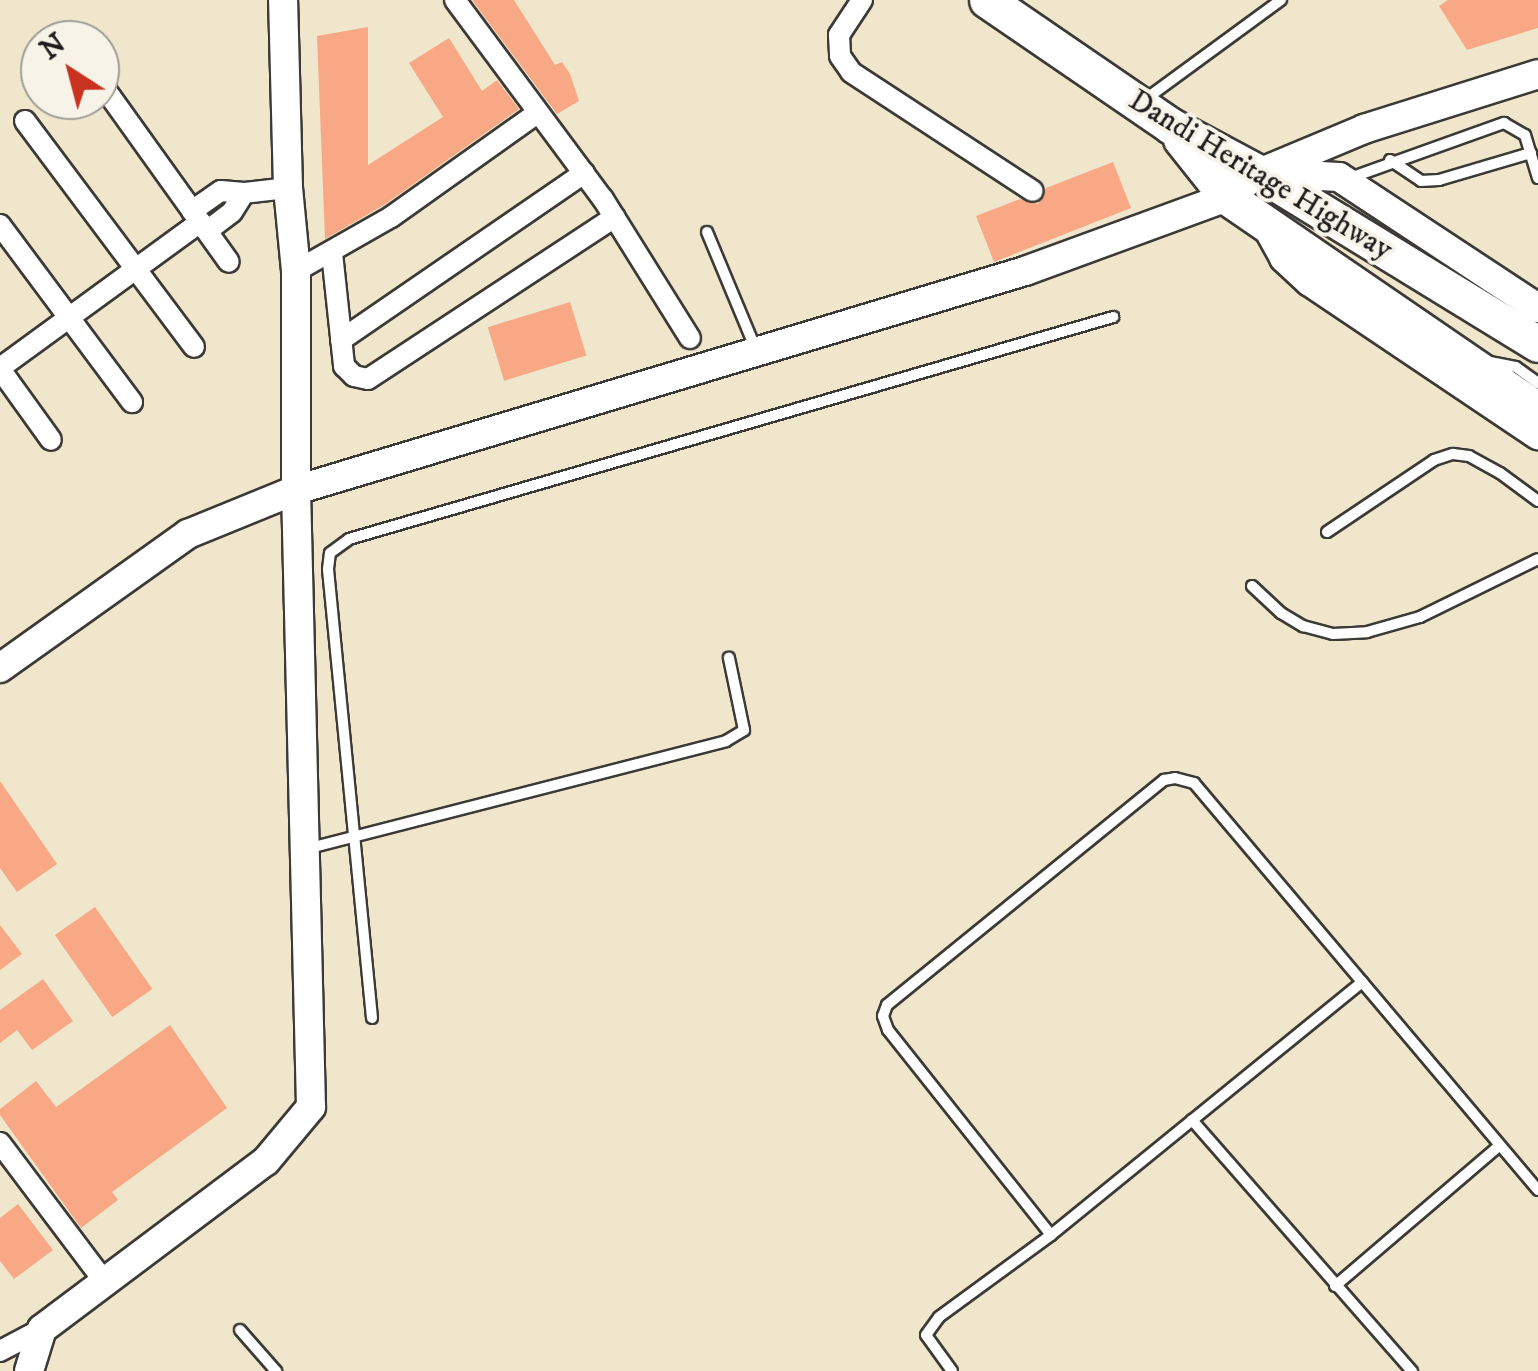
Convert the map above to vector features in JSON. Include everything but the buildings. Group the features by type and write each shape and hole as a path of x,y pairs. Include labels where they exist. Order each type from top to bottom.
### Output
{"highway":[{"name":"Dandi Heritage Highway","path":"987,0 1171,126 1273,182 1538,344"},
{"path":"1171,126 1227,197 1538,410"}],"street":[{"path":"0,1351 42,1329 266,1161 310,1107 296,490 296,271 288,188 284,0"},
{"path":"455,0 616,217 690,338"},
{"path":"862,0 839,35 840,56 850,72 1033,191"},
{"path":"1273,182 1364,129 1538,74"},
{"path":"120,110 229,262"},
{"path":"296,271 332,253 536,114"},
{"path":"25,121 194,346"},
{"path":"342,340 584,172"},
{"path":"0,668 188,534 296,490 1025,271 1273,182 1320,176 1345,180 1538,308"},
{"path":"51,440 0,369 200,222 222,191 288,188"},
{"path":"332,253 344,366 354,376 368,378 616,217"},
{"path":"0,225 132,402"},
{"path":"1266,226 1284,258 1310,282 1538,435"},
{"path":"0,1143 104,1281"},
{"path":"29,1371 42,1329"}],"lane":[{"path":"1138,104 1281,0"},
{"path":"1345,180 1390,160 1504,123 1525,134 1538,178"},
{"path":"1390,160 1421,181 1439,180 1530,153"},
{"path":"1352,230 1362,248 1376,259 1473,321"},
{"path":"706,232 756,352"},
{"path":"372,1018 328,569 330,553 349,540 1112,317"},
{"path":"1470,362 1516,367 1538,383"},
{"path":"1326,532 1434,460 1452,454 1469,456 1538,501"},
{"path":"1252,586 1280,613 1303,626 1333,634 1367,632 1420,617 1538,560"},
{"path":"305,849 726,741 744,730 730,658"},
{"path":"1051,1234 888,1030 883,1016 888,1005 1164,780 1175,778 1194,783 1538,1190"},
{"path":"952,1371 926,1335 939,1317 1051,1234 1362,982"},
{"path":"1192,1120 1412,1371"},
{"path":"1335,1286 1498,1146"},
{"path":"240,1330 276,1371"}]}
